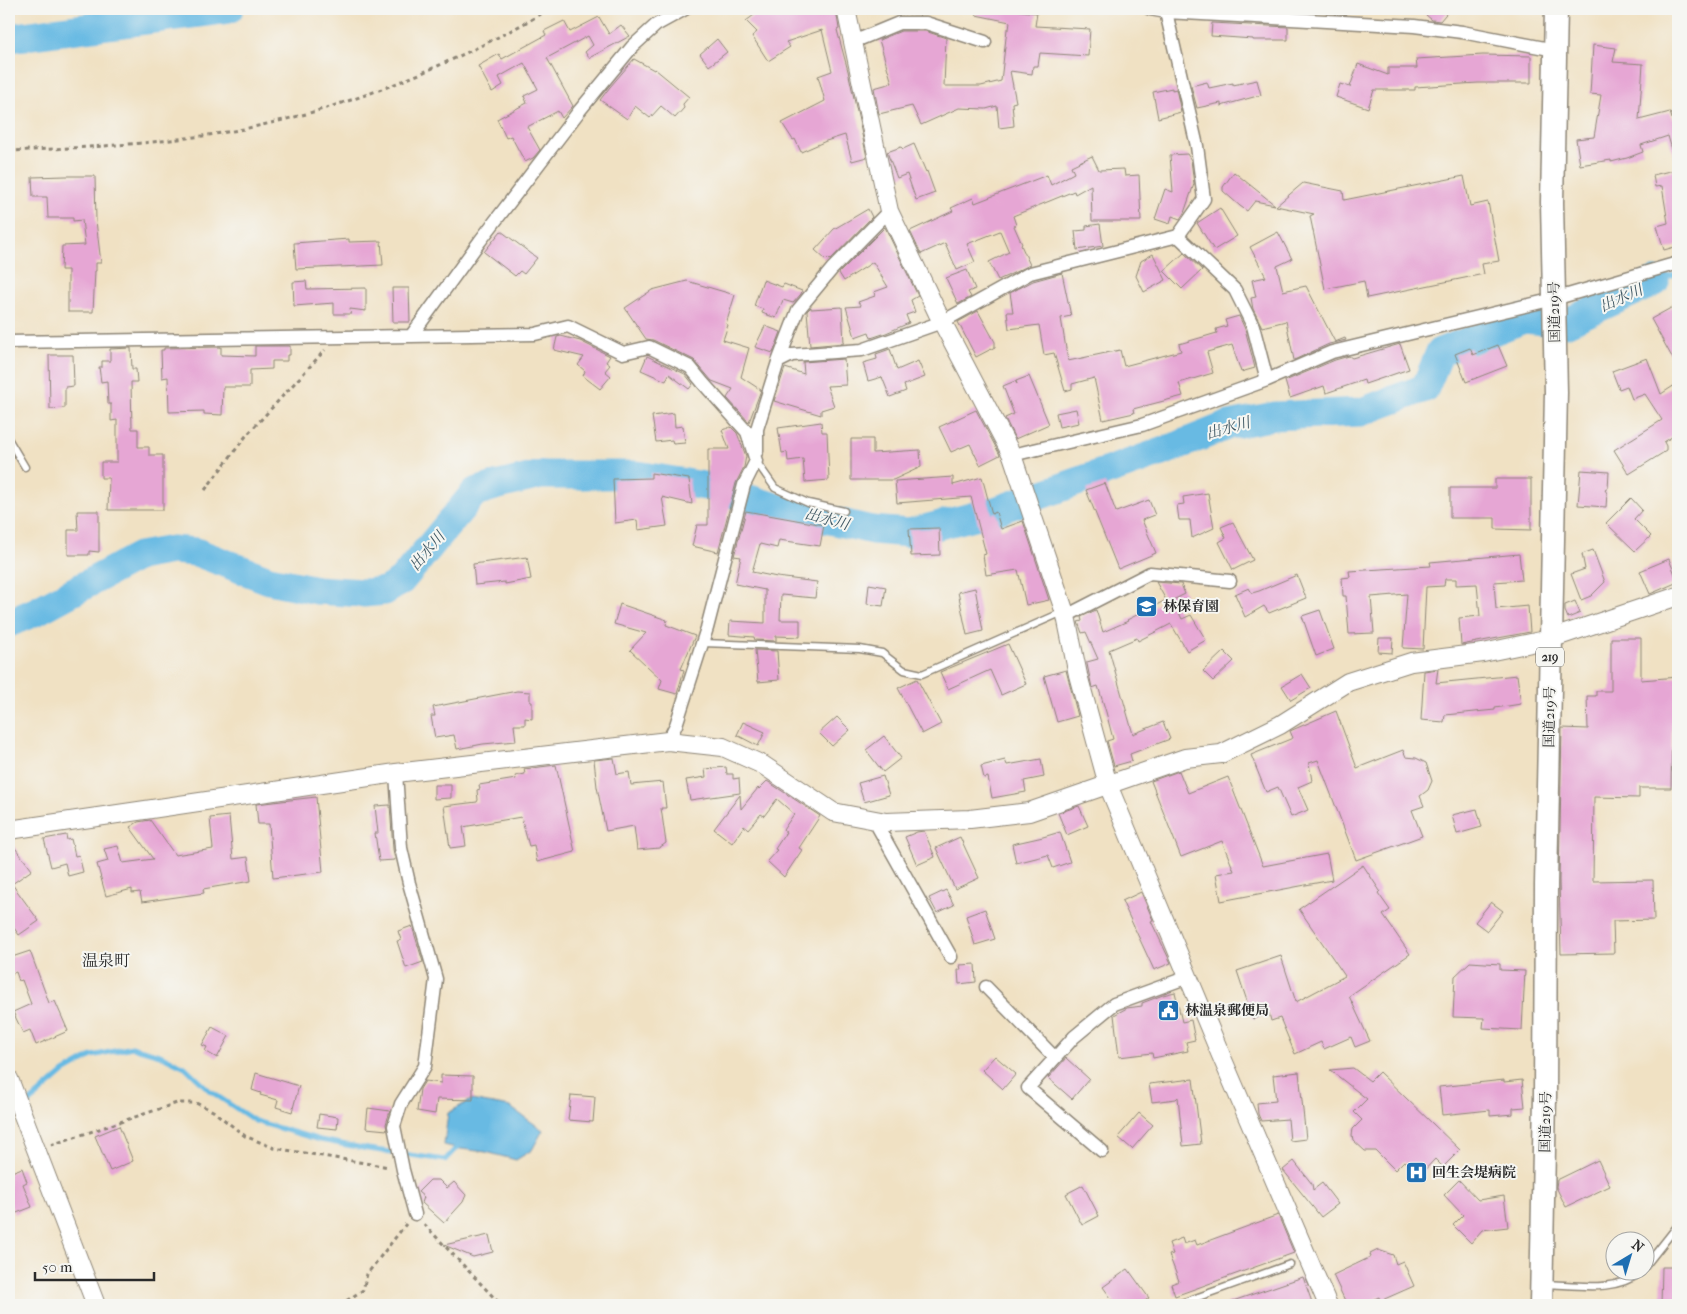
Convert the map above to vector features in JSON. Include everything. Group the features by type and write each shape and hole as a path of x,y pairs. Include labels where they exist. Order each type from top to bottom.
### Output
{"highway":[{"name":"国道219号","path":"1542,1295 1550,639 1556,392 1552,202 1556,9"}],"street":[{"path":"411,336 480,241 580,110 632,47 656,25 685,9"},
{"path":"846,9 889,211 942,322 1012,455 1065,614 1078,675 1108,785 1328,1305"},
{"path":"1150,9 1414,26 1462,32 1555,50"},
{"path":"778,362 792,355 862,350 942,322 1030,273 1178,236 1204,199 1197,146 1167,11"},
{"path":"853,42 899,23 926,23 985,42"},
{"path":"668,741 676,725 702,643 744,485 756,461 757,429 778,362 798,310 832,269 889,211"},
{"path":"1178,236 1235,290 1253,326 1267,380"},
{"path":"1012,455 1142,425 1267,380 1332,352 1554,299 1678,263"},
{"path":"9,342 535,334 568,326 624,353 649,347 690,366 747,432 756,461"},
{"path":"1065,614 1150,573 1230,581"},
{"path":"9,830 396,774 668,741 723,747 763,765 832,812 886,822 970,819 1029,812 1185,758 1222,754 1280,725 1348,682 1411,662 1483,653 1550,639 1678,596"},
{"path":"396,774 401,848 436,979 425,1066 402,1104 394,1126 415,1214"},
{"path":"874,820 951,957"},
{"path":"1102,1151 1028,1088 1074,1038 1114,1004 1188,977"},
{"path":"986,987 1055,1058"},
{"path":"9,1079 96,1305"}],"lane":[{"path":"9,440 25,467"},
{"path":"756,461 775,488 808,503 844,511"},
{"path":"702,643 860,649 882,653 904,670 922,674 1065,614"},
{"path":"1654,1255 1678,1225"},
{"path":"1176,1305 1290,1264"},
{"path":"1542,1295 1624,1282"}],"path":[{"path":"9,151 88,147 200,136 274,122 352,100 430,70 517,28 550,9"},
{"path":"204,490 246,436 338,336"},
{"path":"36,1150 177,1103 196,1103 213,1111 245,1136 274,1148 403,1170"},
{"path":"340,1305 363,1290 367,1274 415,1214 501,1305"}],"water":[{"path":"471,1100 510,1107 543,1130 532,1150 516,1160 486,1152 444,1145 448,1113"}],"building":[{"path":"749,9 836,9 839,29 837,30 867,157 852,161 845,135 801,152 795,139 793,140 782,123 825,101 818,76 832,71 822,30 786,42 790,47 768,61 752,36 757,32 746,21 754,15"},
{"path":"977,9 1006,9 1037,13 1035,26 1090,29 1088,56 1040,53 1038,66 1033,66 1032,74 1010,71 1016,102 1012,103 1014,126 999,128 997,106 986,109 959,108 921,125 912,106 879,114 874,88 892,83 879,40 901,31 925,31 946,38 944,86 981,86 1001,81 1007,29 1009,29 1010,22 976,15"},
{"path":"1419,9 1450,9 1440,21 1432,20"},
{"path":"599,17 609,34 621,25 630,36 589,58 585,52 593,45 588,36 547,58 573,106 562,118 558,111 527,127 540,150 533,158 525,162 511,136 506,138 497,119 527,103 524,96 538,89 524,63 499,77 503,85 492,92 478,66 499,54 502,59 546,35 544,31 564,21 570,32"},
{"path":"1212,23 1288,27 1288,40 1253,40 1211,36"},
{"path":"717,39 727,52 709,66 700,54"},
{"path":"1593,45 1616,48 1613,62 1643,64 1639,120 1670,112 1672,119 1678,117 1678,159 1675,160 1668,136 1641,145 1643,152 1627,158 1611,162 1611,160 1580,165 1576,139 1594,137 1601,95 1590,94"},
{"path":"1483,55 1531,56 1531,83 1478,83 1415,87 1415,90 1374,90 1368,108 1336,97 1340,84 1350,87 1358,64 1388,75 1388,68 1417,68 1416,59"},
{"path":"634,59 655,69 689,97 683,104 684,108 675,118 661,106 650,118 635,106 627,119 600,100"},
{"path":"1257,80 1261,95 1221,106 1221,103 1197,108 1191,86 1207,82 1209,88"},
{"path":"1172,88 1172,90 1176,89 1181,112 1158,118 1153,92"},
{"path":"914,144 935,193 916,200 907,174 897,178 887,152 901,147 903,149"},
{"path":"1187,154 1191,160 1194,184 1184,213 1180,219 1172,216 1170,224 1155,219 1165,189 1173,192 1170,155"},
{"path":"1092,156 1099,170 1124,169 1125,176 1139,175 1141,221 1092,221 1091,185 1075,194 1074,191 1013,216 1016,225 1014,226 1030,265 998,280 989,262 1009,252 1000,231 967,244 975,262 957,270 945,243 921,254 910,231 953,211 951,208 973,198 975,203 1047,175 1051,185 1074,173 1071,166"},
{"path":"1678,169 1678,246 1664,250 1657,226 1668,223 1662,186 1655,187 1653,175"},
{"path":"1234,172 1275,205 1255,201 1247,211 1240,206 1223,191 1223,187"},
{"path":"95,176 96,221 101,263 96,263 93,312 68,312 68,270 61,270 62,246 85,245 82,220 73,221 73,218 48,218 47,197 33,197 32,177"},
{"path":"1464,176 1470,206 1488,202 1499,261 1482,264 1484,274 1367,298 1364,281 1325,289 1310,216 1314,214 1276,206 1303,183 1343,191 1344,200"},
{"path":"1220,208 1237,236 1214,250 1197,223"},
{"path":"868,209 872,217 830,260 828,258 826,260 815,250 834,229"},
{"path":"1100,224 1103,246 1077,250 1075,231 1086,230 1086,226"},
{"path":"885,227 918,296 911,300 915,312 906,315 909,323 886,333 871,338 869,332 855,337 846,307 861,306 858,302 875,296 874,292 888,287 873,262 844,281 839,273"},
{"path":"501,231 537,258 524,274 520,271 515,276 484,252"},
{"path":"1278,232 1292,259 1277,266 1283,291 1306,286 1335,342 1345,338 1346,340 1329,344 1294,360 1286,321 1262,327 1253,309 1251,298 1256,297 1252,280 1266,277 1250,247"},
{"path":"349,239 349,242 381,241 383,265 296,269 294,243"},
{"path":"1184,253 1202,270 1182,289 1164,271"},
{"path":"1153,254 1166,280 1144,292 1136,276 1141,261"},
{"path":"967,270 975,289 968,292 971,297 958,304 946,278"},
{"path":"1062,273 1071,316 1061,318 1068,361 1120,350 1124,366 1181,351 1179,344 1217,333 1216,329 1227,326 1225,320 1239,316 1245,329 1255,368 1241,372 1232,345 1207,352 1213,373 1179,383 1183,396 1133,409 1134,413 1103,420 1094,378 1072,384 1072,389 1065,391 1054,353 1044,355 1039,325 1009,329 1007,312 1013,312 1010,293 1033,281"},
{"path":"763,280 782,287 784,284 802,291 793,303 783,300 776,318 762,313 763,309 754,306"},
{"path":"306,281 307,289 366,288 366,311 350,309 351,314 334,314 334,303 294,306 293,282"},
{"path":"687,281 735,295 723,340 749,348 741,377 761,390 749,422 727,398 733,389 712,381 694,360 653,340 646,339 625,308 652,290"},
{"path":"392,288 409,288 410,322 393,322"},
{"path":"1678,304 1678,368 1651,319"},
{"path":"811,307 811,309 842,307 844,343 810,346 807,311"},
{"path":"978,311 995,342 995,347 976,357 958,322"},
{"path":"765,326 781,332 773,353 755,347"},
{"path":"561,336 580,341 610,356 606,362 610,365 605,371 611,376 600,389 583,376 585,371 578,365 584,357 554,350 557,337"},
{"path":"1400,344 1409,369 1365,384 1364,380 1326,393 1324,386 1290,398 1285,381 1335,360 1349,356 1352,358"},
{"path":"1498,345 1507,366 1466,382 1455,354 1470,348 1473,355"},
{"path":"255,346 290,346 290,355 287,355 287,361 272,361 272,369 250,370 250,387 223,387 222,415 204,414 204,411 169,412 168,377 162,378 161,350 164,350 164,348 221,347 221,355 255,356"},
{"path":"131,348 132,369 136,369 137,382 131,382 132,429 138,429 138,447 149,447 149,455 163,455 163,510 108,510 109,478 101,478 101,462 117,462 117,420 111,421 111,404 108,404 107,381 101,382 99,367 102,367 102,361 110,361 110,349"},
{"path":"890,349 897,370 918,361 925,377 904,385 906,391 890,397 882,377 868,381 863,363 877,359 876,354"},
{"path":"49,355 73,355 74,386 65,387 65,408 50,409"},
{"path":"647,356 685,374 693,384 689,389 669,374 666,381 641,370"},
{"path":"1647,358 1661,394 1678,383 1678,433 1664,442 1666,451 1629,474 1614,450 1662,420 1645,394 1632,399 1627,386 1619,389 1612,371"},
{"path":"844,359 846,385 827,386 834,406 821,410 821,415 774,401 785,368 804,374 803,362"},
{"path":"1029,376 1049,424 1015,439 1005,418 1014,414 1003,386 1015,381 1017,384 1016,381"},
{"path":"1076,409 1079,423 1059,427 1056,413"},
{"path":"976,410 1000,455 980,465 970,444 951,452 939,427"},
{"path":"674,413 675,427 683,426 685,443 673,444 672,440 656,442 652,416"},
{"path":"821,422 822,432 827,432 829,480 805,482 803,459 788,461 787,452 782,453 778,428"},
{"path":"731,427 737,433 746,456 744,467 736,483 718,552 692,546 697,525 708,525 708,449 729,449 722,430"},
{"path":"851,439 873,439 873,453 920,450 921,467 893,480 851,480"},
{"path":"1581,470 1609,472 1608,488 1605,490 1607,493 1606,507 1578,505"},
{"path":"651,473 689,479 692,504 662,497 667,526 638,530 637,520 615,523 613,479 651,478"},
{"path":"953,477 953,485 982,477 992,514 996,512 1001,529 1023,521 1049,600 1026,605 1018,570 986,575 983,555 986,554 971,497 897,503 895,481"},
{"path":"1495,479 1531,479 1531,530 1495,529 1495,518 1450,518 1450,488 1495,488"},
{"path":"1105,483 1116,512 1149,500 1155,515 1142,520 1156,553 1118,569 1086,490"},
{"path":"1208,493 1214,528 1192,538 1190,520 1179,520 1177,505 1184,504 1183,497"},
{"path":"1631,498 1642,510 1634,519 1651,536 1635,551 1606,523"},
{"path":"77,511 99,511 99,552 89,551 89,555 68,555 68,530 78,530"},
{"path":"746,511 824,525 820,546 779,540 777,548 760,544 752,572 817,582 815,598 781,595 780,620 800,620 800,637 776,636 776,641 755,640 754,637 729,635 730,621 765,623 765,590 735,584 741,557 734,556"},
{"path":"1233,522 1253,560 1233,570 1219,542 1226,538 1221,527"},
{"path":"939,528 940,555 911,556 909,529"},
{"path":"1593,550 1605,582 1591,596 1581,600 1571,574 1585,569 1582,554"},
{"path":"1519,554 1522,580 1494,582 1496,609 1528,606 1530,632 1461,645 1459,618 1480,616 1477,584 1456,585 1456,579 1445,579 1444,586 1426,587 1423,649 1403,648 1407,594 1371,597 1374,633 1349,634 1346,596 1343,596 1342,578 1350,577 1349,571 1431,566 1430,562"},
{"path":"527,557 531,579 505,584 505,582 475,585 473,564"},
{"path":"1669,559 1678,582 1650,594 1640,571"},
{"path":"1297,575 1306,598 1269,613 1264,606 1245,617 1235,594 1249,588 1252,593 1259,591"},
{"path":"1156,582 1181,584 1185,594 1173,600 1182,619 1191,615 1206,640 1187,651 1171,624 1138,641 1137,638 1109,650 1133,734 1163,722 1170,739 1130,754 1132,761 1114,766 1107,741 1113,739 1106,712 1098,686 1092,688 1087,664 1087,662 1098,659 1086,632 1082,633 1078,622 1082,621 1081,617 1096,610 1103,632 1128,621 1166,600"},
{"path":"869,584 886,587 883,606 867,604"},
{"path":"975,588 983,631 967,635 958,592"},
{"path":"1575,601 1580,613 1568,618 1565,605"},
{"path":"620,604 667,620 666,625 695,636 681,669 684,670 677,694 659,689 662,680 630,650 646,633 614,624"},
{"path":"1320,610 1334,649 1316,656 1302,616"},
{"path":"1379,638 1393,638 1392,653 1378,652"},
{"path":"1611,638 1641,638 1641,680 1678,677 1678,718 1672,718 1671,788 1639,788 1639,798 1594,797 1593,881 1653,880 1654,920 1613,921 1614,953 1561,954 1559,880 1562,728 1588,729 1587,696 1596,696 1596,691 1611,691"},
{"path":"1008,644 1026,684 1001,695 990,670 948,689 940,672"},
{"path":"755,650 777,651 779,680 758,682"},
{"path":"1224,651 1234,661 1213,681 1203,671"},
{"path":"1438,669 1436,683 1517,675 1521,704 1495,708 1495,710 1445,715 1444,722 1421,720 1424,671"},
{"path":"1066,670 1078,716 1057,722 1044,676"},
{"path":"1302,674 1311,688 1291,700 1282,686"},
{"path":"917,679 941,724 922,734 898,688"},
{"path":"517,691 530,692 532,719 525,718 525,725 514,725 516,741 457,749 454,735 435,738 431,716 435,716 433,707"},
{"path":"1336,711 1357,768 1403,750 1406,757 1416,758 1426,763 1432,781 1428,790 1420,796 1424,806 1412,810 1422,836 1356,860 1318,760 1309,763 1312,781 1298,787 1308,810 1291,817 1278,787 1266,792 1251,755 1293,738 1290,731"},
{"path":"837,717 850,730 832,746 819,733"},
{"path":"743,722 765,732 758,746 737,735"},
{"path":"884,736 901,758 883,772 866,750"},
{"path":"614,758 617,774 629,772 631,785 663,782 666,808 661,808 666,843 659,848 637,850 634,826 606,831 597,787 594,760"},
{"path":"1041,759 1044,777 1024,781 1026,792 992,798 988,777 984,778 981,766 1005,760 1007,765"},
{"path":"556,765 575,852 537,862 534,845 529,846 521,817 463,827 466,846 450,848 444,806 477,802 479,785 516,779 515,776 525,774 524,769"},
{"path":"726,767 727,774 733,774 733,779 739,778 740,793 690,800 686,780 706,777 705,769"},
{"path":"1179,771 1188,793 1228,777 1263,866 1327,854 1332,880 1221,901 1216,874 1234,871 1222,841 1181,857 1151,781"},
{"path":"883,776 889,795 864,802 858,783"},
{"path":"767,781 820,816 799,848 802,850 784,877 767,861 777,850 775,849 786,832 783,830 794,814 777,799 764,816 761,814 748,829 744,826 732,843 714,829 740,795 741,809 758,788"},
{"path":"434,785 451,785 451,798 434,799"},
{"path":"316,797 323,872 273,878 269,824 258,824 256,804"},
{"path":"390,805 395,860 379,861 375,833 378,833 375,806"},
{"path":"1079,806 1088,826 1067,835 1058,813"},
{"path":"1477,809 1482,827 1457,834 1452,815"},
{"path":"229,816 233,859 248,857 251,881 203,889 204,893 142,902 140,892 132,893 132,889 106,896 97,864 108,861 104,849 118,846 123,863 153,859 130,827 138,822 150,820 175,855 213,849 210,818"},
{"path":"924,831 935,857 917,865 905,837"},
{"path":"1060,832 1070,862 1053,868 1048,855 1016,863 1012,844"},
{"path":"66,835 67,840 71,839 75,856 79,855 83,872 68,876 65,863 51,867 44,839"},
{"path":"960,837 979,878 955,889 936,848"},
{"path":"9,840 32,870 12,884 39,921 19,935 9,921"},
{"path":"1363,865 1380,891 1378,893 1390,910 1383,915 1410,954 1349,996 1370,1041 1355,1047 1351,1037 1324,1049 1321,1042 1295,1054 1280,1018 1271,1021 1269,1013 1253,1019 1237,971 1281,956 1296,1002 1345,976 1299,909"},
{"path":"946,890 954,905 937,913 929,898"},
{"path":"1141,892 1153,920 1151,921 1171,963 1154,970 1122,901"},
{"path":"1491,902 1503,911 1487,931 1475,922"},
{"path":"985,909 995,939 975,945 966,916"},
{"path":"412,926 423,962 406,968 397,941 401,940 398,931"},
{"path":"30,951 49,1003 55,1001 68,1031 36,1045 30,1030 23,1033 13,1012 31,1004 22,980 19,981 16,972 9,975 9,958"},
{"path":"1470,962 1500,964 1500,970 1525,971 1522,1030 1483,1028 1484,1018 1453,1017 1455,976"},
{"path":"975,964 976,982 959,984 958,970 961,970 960,965"},
{"path":"1175,992 1182,1022 1191,1020 1195,1040 1186,1042 1188,1051 1153,1058 1152,1053 1119,1057 1114,1015 1127,1008 1142,1006 1142,1003"},
{"path":"212,1027 229,1036 217,1058 205,1051 207,1047 202,1045"},
{"path":"995,1056 1016,1074 1003,1089 982,1070"},
{"path":"1066,1058 1089,1079 1072,1099 1048,1078"},
{"path":"1353,1068 1370,1081 1379,1072 1460,1150 1443,1167 1435,1159 1419,1176 1404,1161 1395,1170 1376,1151 1365,1151 1353,1140 1352,1135 1353,1129 1362,1120 1354,1112 1367,1099 1330,1070"},
{"path":"1299,1072 1306,1139 1290,1141 1288,1119 1261,1121 1257,1103 1276,1101 1273,1075"},
{"path":"256,1073 299,1086 292,1112 276,1107 278,1100 260,1095 261,1093 252,1090"},
{"path":"441,1075 473,1076 473,1100 437,1099 435,1114 417,1111 420,1089 425,1081 441,1083"},
{"path":"1193,1079 1201,1144 1183,1146 1178,1097 1176,1099 1152,1102 1149,1084"},
{"path":"1504,1080 1504,1082 1522,1080 1525,1107 1513,1108 1513,1114 1490,1116 1490,1110 1442,1115 1439,1087"},
{"path":"571,1095 595,1097 593,1122 568,1120"},
{"path":"368,1108 390,1111 386,1124 387,1130 366,1128"},
{"path":"1139,1113 1153,1125 1132,1149 1118,1137"},
{"path":"319,1114 338,1117 337,1129 317,1127"},
{"path":"119,1126 133,1161 110,1171 95,1136"},
{"path":"1598,1160 1610,1186 1566,1207 1556,1187 1557,1180"},
{"path":"1294,1161 1312,1184 1313,1190 1322,1183 1338,1204 1321,1217 1283,1170"},
{"path":"22,1168 27,1182 23,1184 32,1207 14,1214 9,1201 9,1173"},
{"path":"430,1180 439,1180 447,1188 454,1182 466,1195 463,1202 444,1223 422,1203 424,1197 418,1192"},
{"path":"1459,1180 1478,1200 1504,1196 1508,1227 1482,1230 1471,1243 1453,1225 1463,1215 1444,1195"},
{"path":"1083,1185 1099,1216 1082,1225 1066,1194"},
{"path":"1278,1215 1294,1253 1175,1296 1171,1284 1179,1281 1169,1255 1173,1254 1169,1243 1182,1238 1184,1244 1195,1240 1197,1245"},
{"path":"489,1235 493,1252 473,1257 444,1245"},
{"path":"1378,1250 1393,1255 1396,1264 1403,1261 1414,1286 1380,1301 1379,1297 1361,1305 1347,1305 1333,1275 1371,1257 1370,1254"},
{"path":"1662,1267 1678,1267 1678,1305 1661,1305"},
{"path":"1128,1269 1149,1298 1139,1305 1116,1305 1103,1287"},
{"path":"1303,1277 1313,1305 1228,1305 1227,1303"}],"waterway":[{"path":"9,38 229,9"},
{"path":"1655,282 1678,274"},
{"name":"出水川","path":"9,623 37,611 139,556 172,550 196,552 269,580 317,590 364,593 385,591 401,581 475,492 541,475 637,475 711,487 782,509 872,530 909,533 998,510 1167,450 1229,425 1275,416 1361,412 1425,388 1440,352 1524,319 1565,323 1655,282"},
{"path":"9,1120 64,1072 92,1056 132,1047 160,1055 185,1067 210,1091 255,1121 320,1140 445,1160 460,1144"}],"place":[{"name":"林保育園","path":"1147,606"},
{"name":"林温泉郵便局","path":"1169,1010"},
{"name":"回生会堤病院","path":"1416,1172"}],"district":[{"name":"温泉町","path":"106,960"}]}
